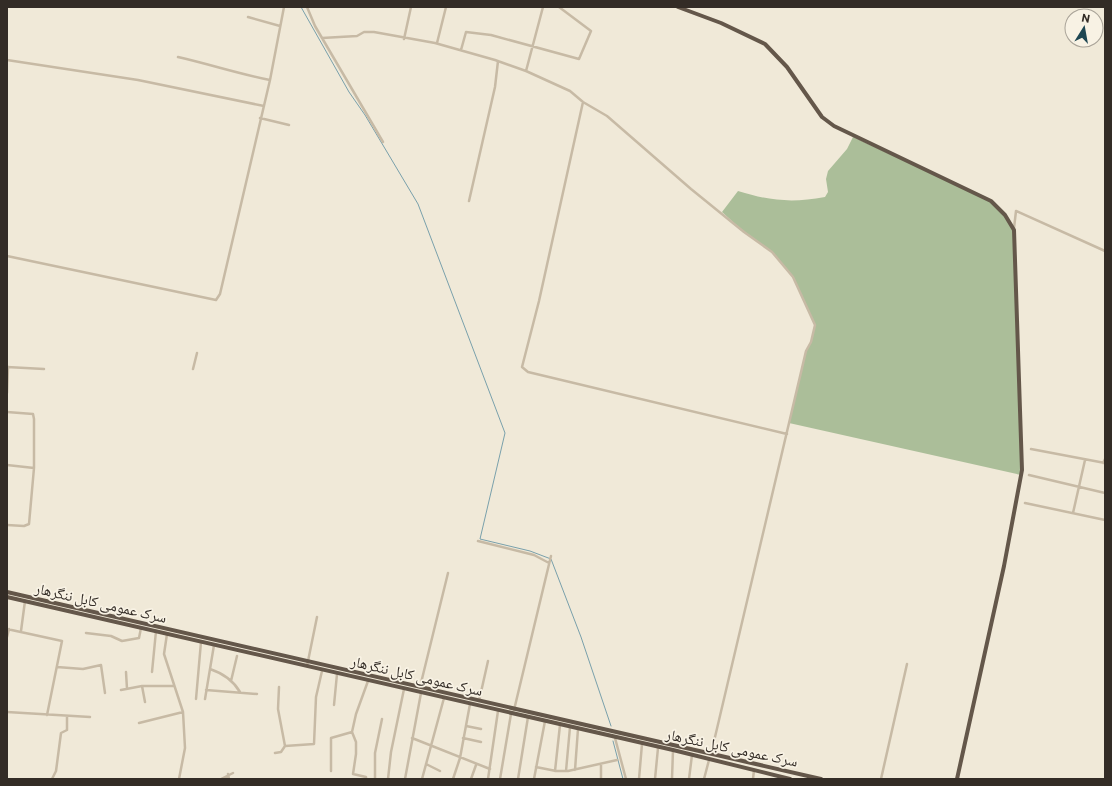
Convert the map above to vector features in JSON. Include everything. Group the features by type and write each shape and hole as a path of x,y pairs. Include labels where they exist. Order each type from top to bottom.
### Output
{"highway":[{"path":"678,7 721,23 764,44 787,67 822,116 834,126 991,201 1005,215 1014,230 1022,470 1004,566 957,779"},
{"name":"سرک عمومی کابل ننگرهار","path":"7,592 479,701 528,717 658,748 673,750 790,779"},
{"name":"سرک عمومی کابل ننگرهار","path":"7,597 498,711 513,712 821,779"},
{"path":"710,760 711,755"}],"street":[{"path":"7,256 216,300 220,294 238,220 260,118 270,80 284,7"},
{"path":"307,7 314,26 383,142"},
{"path":"404,39 410,7"},
{"path":"437,43 446,7"},
{"path":"526,71 543,7"},
{"path":"461,50 466,32 491,35 579,59 591,31 559,7"},
{"path":"248,17 280,26"},
{"path":"322,38 357,36 364,32 374,32 404,39 437,43 526,71 570,91 583,102 607,116 691,189 744,232 772,252 793,277 815,325 811,342 806,351 711,755"},
{"path":"178,57 240,74 270,80"},
{"path":"7,60 138,80 264,106"},
{"path":"469,201 495,87 498,61"},
{"path":"583,102 539,300 522,367 528,372 787,434"},
{"path":"260,118 289,125"},
{"path":"1014,230 1016,211 1105,252"},
{"path":"193,369 197,353"},
{"path":"7,392 8,367 44,369"},
{"path":"7,412 33,414 34,468 29,524 24,526 7,525"},
{"path":"1031,449 1104,463 1105,459"},
{"path":"1073,513 1085,460"},
{"path":"7,466 34,468"},
{"path":"1029,475 1105,493"},
{"path":"1025,503 1105,520"},
{"path":"478,541 534,555 549,562"},
{"path":"500,779 513,712 551,556"},
{"path":"420,687 448,573"},
{"path":"21,631 26,601"},
{"path":"306,667 318,618"},
{"path":"86,633 111,636 122,641 139,638 141,628"},
{"path":"7,636 8,629 62,641 47,715"},
{"path":"152,672 156,631"},
{"path":"167,634 164,654 183,712 185,748 179,779"},
{"path":"196,699 201,642"},
{"path":"205,699 214,645"},
{"path":"232,681 237,656"},
{"path":"479,701 488,662"},
{"path":"881,779 906,664"},
{"path":"57,668 82,669 100,665 105,693"},
{"path":"210,668 221,673 232,681 240,692"},
{"path":"285,746 314,744 316,697 322,671"},
{"path":"126,672 127,689"},
{"path":"334,705 337,674"},
{"path":"366,779 366,777 353,774 356,748 352,732 356,714 368,681"},
{"path":"120,690 142,686 174,686"},
{"path":"142,686 145,702"},
{"path":"275,753 281,752 285,746 278,709 279,687"},
{"path":"388,779 391,752 404,689"},
{"path":"206,690 257,694"},
{"path":"405,779 421,693"},
{"path":"422,779 444,698"},
{"path":"454,779 460,758 470,704"},
{"path":"488,779 498,711"},
{"path":"7,712 90,717"},
{"path":"139,723 183,712"},
{"path":"52,779 56,771 61,733 67,730 67,716"},
{"path":"518,779 528,717"},
{"path":"375,779 375,753 382,719"},
{"path":"534,779 545,721"},
{"path":"555,771 560,725"},
{"path":"466,726 481,729"},
{"path":"566,771 570,727"},
{"path":"575,770 578,729"},
{"path":"331,771 331,738 352,732"},
{"path":"412,738 476,765 490,769"},
{"path":"463,738 481,742"},
{"path":"615,738 626,779"},
{"path":"639,779 642,744"},
{"path":"655,779 658,748"},
{"path":"672,779 673,750"},
{"path":"689,779 692,755"},
{"path":"536,767 555,771 566,771 617,760"},
{"path":"704,779 710,760"},
{"path":"426,764 440,771"},
{"path":"601,764 601,779"},
{"path":"471,779 476,765"},
{"path":"753,779 754,770"},
{"path":"221,779 228,774 233,773"},
{"path":"228,774 229,779"}],"green space":[{"path":"853,137 991,201 1005,215 1014,230 1021,475 789,423 806,351 811,342 815,325 793,277 772,252 744,232 722,212 738,191 760,197 781,200 802,200 825,197 828,192 826,179 828,171 847,149"}],"waterway":[{"path":"301,7 349,92 365,115 418,204 505,433 480,539 530,551 551,559 581,637 611,726"},
{"path":"613,741 623,779"}]}
